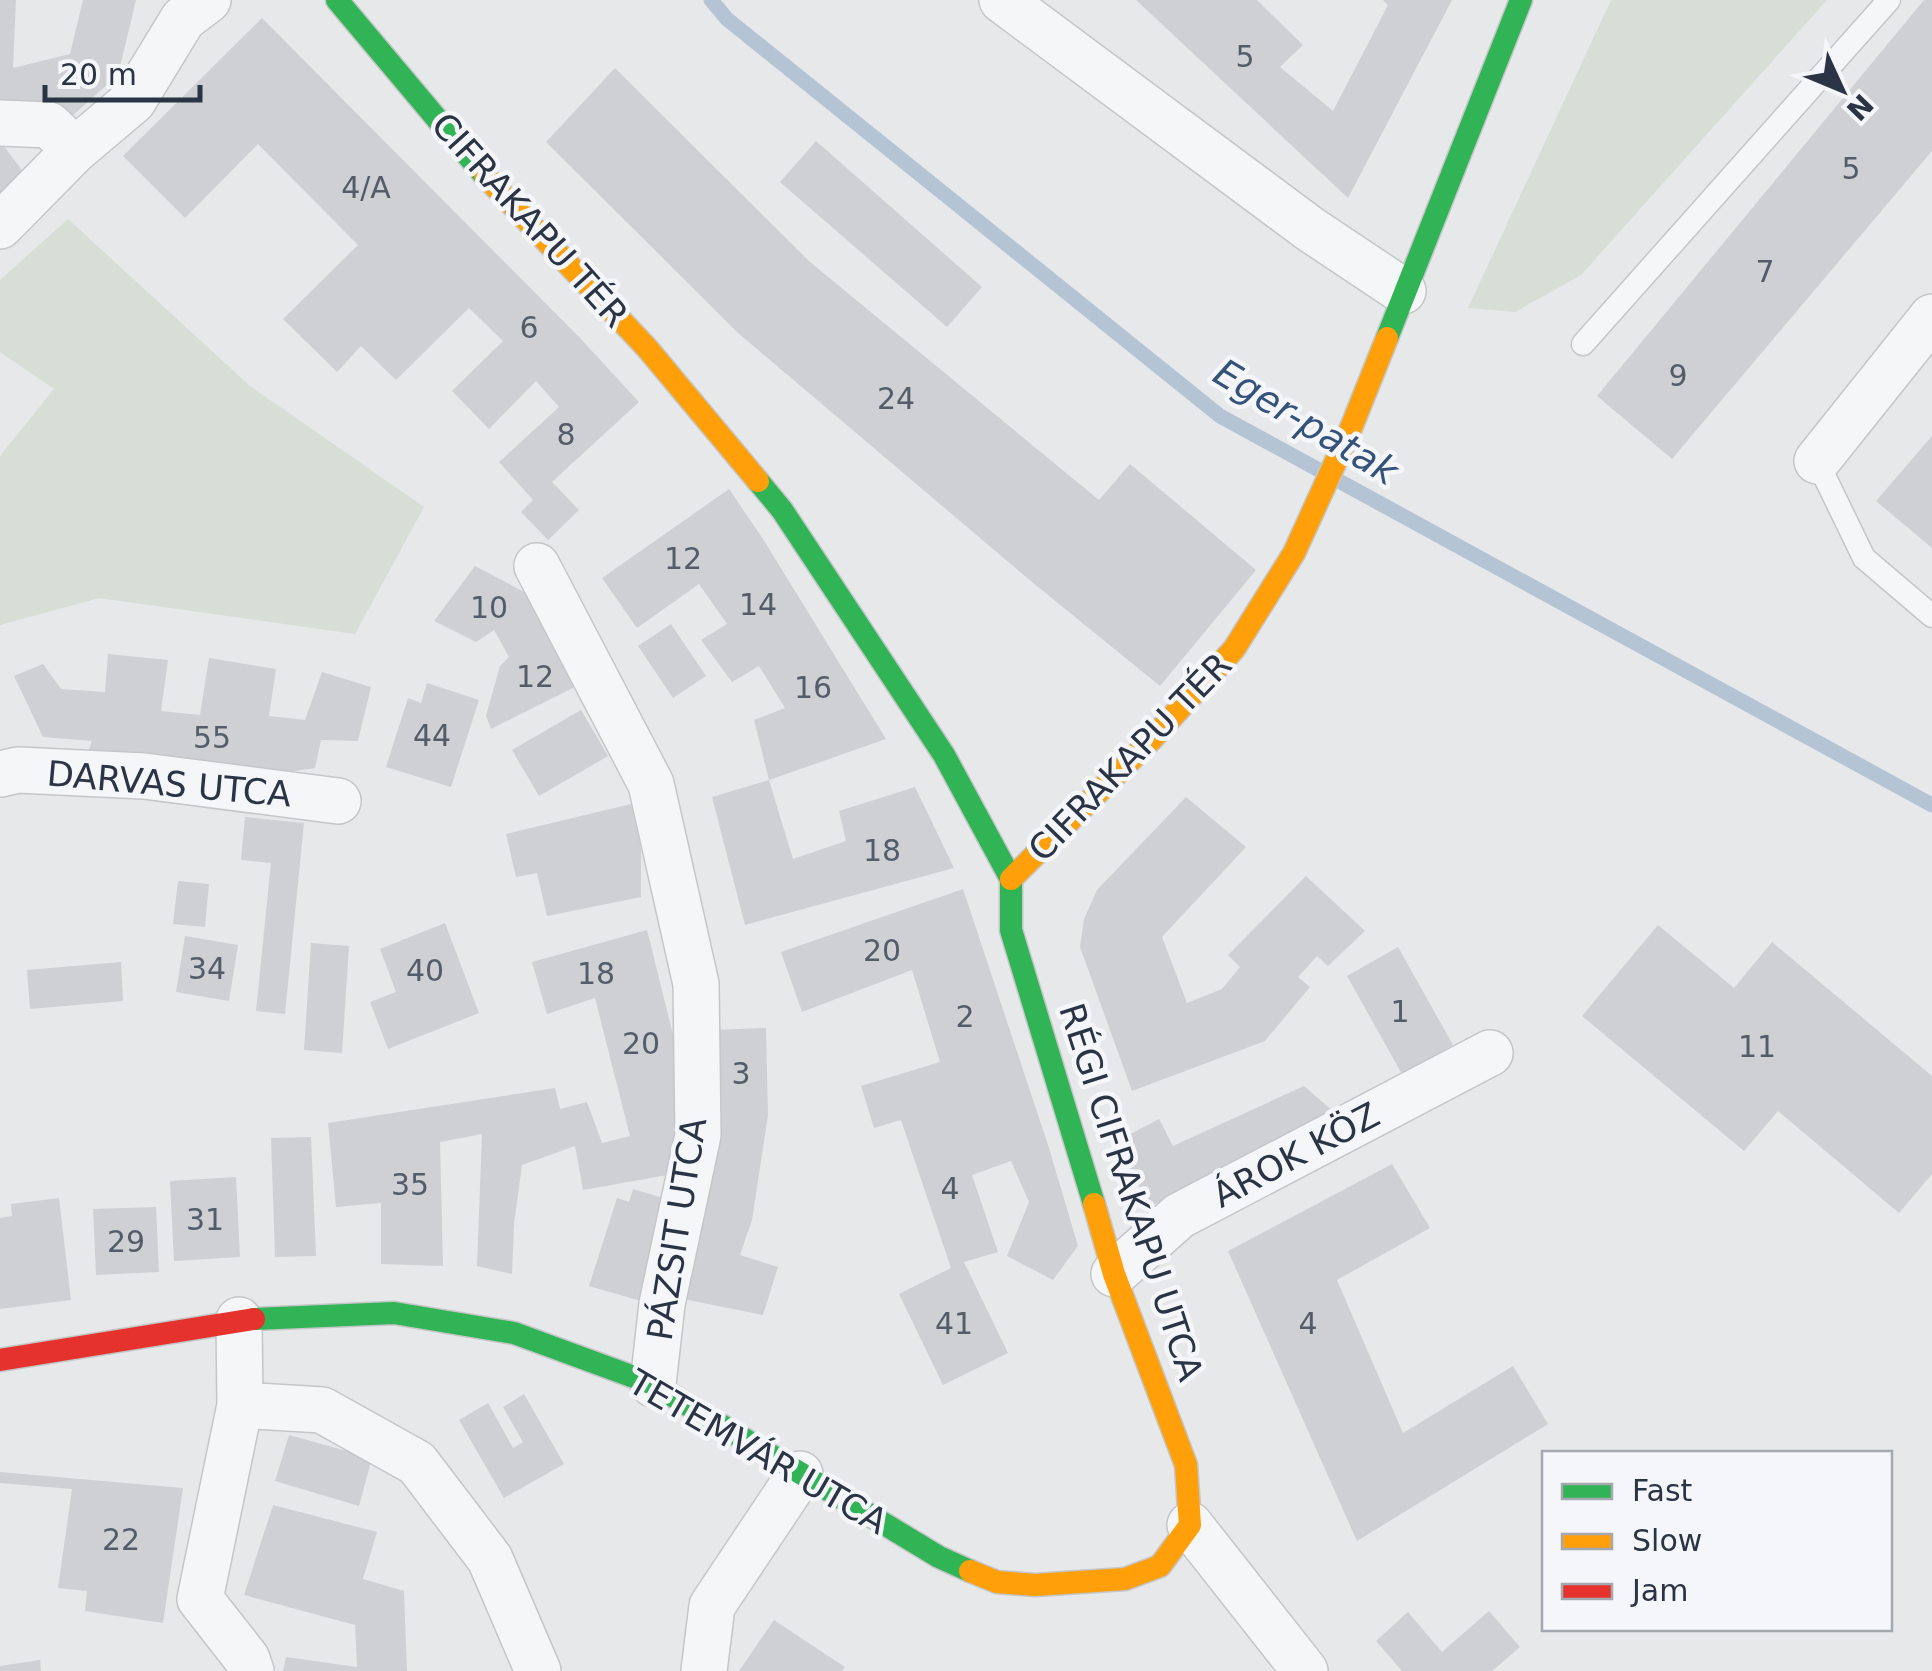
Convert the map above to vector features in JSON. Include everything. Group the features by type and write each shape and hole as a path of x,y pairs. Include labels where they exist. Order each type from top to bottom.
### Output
{"main road":[{"name":"CIFRAKAPU TÉR","path":"336,0 507,201 647,348 782,510 944,755 1012,880 1234,648 1294,553 1350,428 1521,0"},
{"name":"RÉGI CIFRAKAPU UTCA","path":"1012,880 1011,930 1114,1274 1186,1465 1190,1526"},
{"name":"TETEMVÁR UTCA","path":"0,1360 239,1320 394,1313 514,1332 653,1384 939,1557 997,1582 1036,1585 1125,1579 1160,1566 1190,1526"}],"street":[{"path":"0,226 132,101 184,20 208,0"},
{"path":"1002,0 1310,229 1403,290"},
{"path":"0,123 49,125 76,150"},
{"path":"1816,460 1932,319"},
{"name":"PÁZSIT UTCA","path":"537,566 651,784 696,984 698,1135 662,1304 653,1384"},
{"name":"DARVAS UTCA","path":"0,774 18,770 144,776 338,800"},
{"name":"ÁROK KÖZ","path":"1114,1274 1179,1216 1490,1053"},
{"path":"239,1320 240,1405 200,1600 247,1659 251,1671"},
{"path":"240,1405 322,1410 416,1463 490,1559 538,1671"},
{"path":"704,1671 712,1606 800,1474"},
{"path":"1190,1526 1305,1671"}],"lane":[{"path":"1583,344 1889,0"},
{"path":"1816,460 1864,558 1932,616"}],"shaded area":[{"path":"1611,0 1827,0 1581,275 1515,312 1468,308"},
{"path":"68,219 250,386 424,507 355,634 99,598 0,625 0,456 54,389 0,352 0,280"}],"building":[{"path":"0,0 16,0 13,68 70,54 83,0 136,0 118,75 72,116 0,104"},
{"path":"1136,0 1257,0 1303,45 1280,67 1333,111 1388,5 1383,0 1452,0 1348,198"},
{"path":"1924,0 1932,0 1932,151 1672,459 1597,396"},
{"path":"262,18 639,402 552,482 579,510 548,540 521,512 533,500 499,462 559,407 536,381 489,429 452,391 503,341 469,308 396,380 361,346 337,372 283,319 358,245 258,144 185,218 123,156"},
{"path":"615,68 810,262 1099,500 1130,464 1256,570 1160,686 738,333 546,142"},
{"path":"0,141 21,169 15,187 0,201"},
{"path":"816,141 982,287 947,327 780,182"},
{"path":"1932,436 1932,548 1876,501"},
{"path":"729,489 886,739 769,780 754,720 785,708 759,666 732,682 701,640 727,624 699,584 637,628 602,578"},
{"path":"475,566 526,593 577,686 491,729 486,716 500,666 509,657 494,630 476,642 434,621"},
{"path":"671,624 706,676 673,698 638,646"},
{"path":"108,654 168,660 161,711 200,715 209,658 276,669 269,716 305,720 322,672 371,687 358,741 321,740 315,768 259,776 155,757 89,750 92,741 43,737 14,676 43,664 61,689 105,692"},
{"path":"427,683 479,700 451,787 386,767 408,698 421,703"},
{"path":"581,710 608,756 539,796 512,750"},
{"path":"769,780 793,859 846,841 839,811 915,787 954,868 745,925 712,797"},
{"path":"1186,797 1246,847 1162,937 1187,1003 1222,989 1240,967 1228,955 1306,876 1365,931 1328,966 1317,956 1298,977 1310,987 1265,1041 1132,1091 1080,947 1084,919 1097,890"},
{"path":"631,804 641,848 641,897 547,916 537,873 516,877 506,834"},
{"path":"245,817 304,823 285,1014 256,1011 271,863 241,860"},
{"path":"178,881 209,884 205,927 173,924"},
{"path":"963,889 1078,1246 1053,1280 1007,1256 1029,1202 1011,1161 972,1175 998,1252 964,1262 1008,1353 943,1385 899,1294 951,1268 901,1120 874,1128 861,1086 940,1062 912,970 802,1012 781,952"},
{"path":"445,923 479,1013 388,1049 370,1002 396,992 380,949"},
{"path":"1658,925 1734,988 1772,942 1932,1076 1932,1174 1899,1213 1778,1111 1744,1151 1582,1016"},
{"path":"647,930 686,1087 673,1174 583,1190 575,1146 522,1165 512,1274 477,1266 482,1134 440,1142 443,1266 381,1264 381,1203 336,1207 328,1123 555,1088 560,1109 587,1102 602,1143 630,1136 595,998 547,1014 532,962"},
{"path":"185,936 238,945 229,1001 176,992"},
{"path":"311,943 349,946 342,1053 304,1050"},
{"path":"1398,947 1453,1045 1402,1074 1347,976"},
{"path":"121,962 123,1001 30,1009 27,970"},
{"path":"766,1028 768,1115 752,1220 740,1255 778,1267 763,1315 683,1299 716,1164 714,1030"},
{"path":"1304,1086 1334,1112 1149,1207 1117,1141 1159,1119 1173,1146"},
{"path":"311,1137 316,1256 275,1257 271,1138"},
{"path":"1392,1164 1430,1228 1337,1280 1403,1433 1513,1366 1548,1424 1357,1541 1228,1251"},
{"path":"236,1177 240,1257 174,1261 170,1181"},
{"path":"633,1189 670,1200 641,1301 589,1286 617,1198 629,1202"},
{"path":"59,1198 71,1300 0,1309 0,1218 12,1216 11,1204"},
{"path":"156,1207 159,1272 96,1275 93,1209"},
{"path":"524,1394 564,1464 504,1498 459,1420 488,1403 513,1448 523,1442 503,1407"},
{"path":"289,1435 372,1458 359,1506 275,1481"},
{"path":"0,1472 183,1488 163,1623 85,1611 87,1591 58,1588 72,1489 0,1483"},
{"path":"273,1505 377,1532 363,1579 404,1591 407,1671 283,1671 286,1657 357,1667 355,1625 244,1595"},
{"path":"1489,1611 1520,1647 1492,1671 1402,1671 1376,1641 1408,1612 1442,1652"},
{"path":"774,1620 845,1667 842,1671 739,1671"},
{"path":"40,1660 41,1671 0,1671 0,1666"}],"waterway":[{"name":"Eger-patak","path":"711,0 727,19 1220,416 1932,805"}],"traffic: fast":[{"path":"337,0 485,176"},
{"path":"1387,338 1521,0"},
{"path":"758,481 782,510 944,755 1011,879 1011,930 1094,1204"},
{"path":"254,1319 394,1313 514,1333 653,1384 939,1557 970,1571"}],"traffic: slow":[{"path":"485,176 647,348 758,481"},
{"path":"1011,879 1151,740 1234,649 1294,553 1387,338"},
{"path":"970,1571 997,1582 1035,1585 1125,1579 1160,1566 1190,1525 1186,1465 1114,1274 1094,1204"}],"traffic: jam":[{"path":"0,1360 254,1319"}]}
